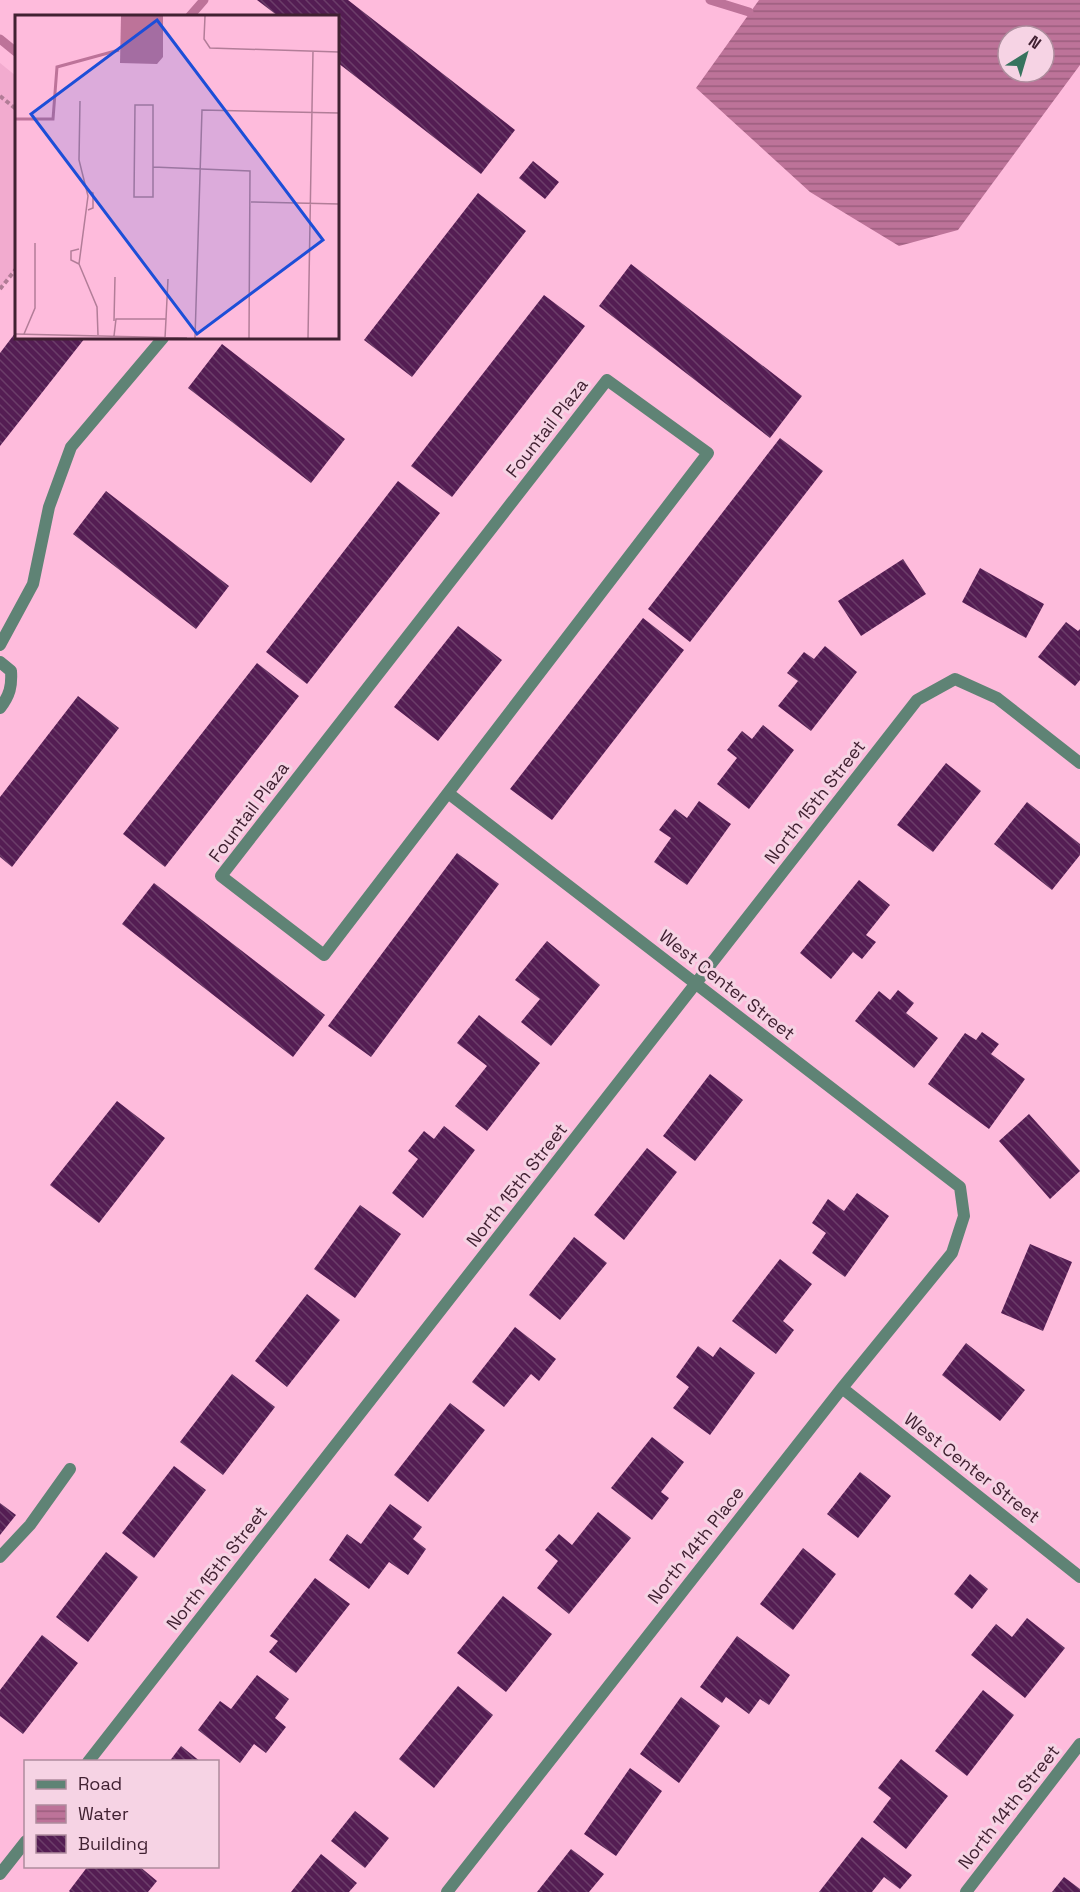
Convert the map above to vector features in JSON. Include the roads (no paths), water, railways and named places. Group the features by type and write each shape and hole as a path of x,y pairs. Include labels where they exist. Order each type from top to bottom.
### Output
{"street":[{"path":"0,645 33,584 49,507 71,447 163,339"},
{"name":"Fountail Plaza","path":"607,380 708,453 448,793 324,955 221,876 607,380"},
{"path":"0,662 11,670 12,687 8,698 0,708"},
{"name":"North 15th Street","path":"89,1760 917,700 956,679 997,698 1080,763"},
{"name":"West Center Street","path":"448,793 960,1187 964,1216"},
{"name":"North 14th Place","path":"447,1892 842,1388 952,1253 964,1216"},
{"name":"West Center Street","path":"842,1388 1080,1577"},
{"path":"0,1557 30,1525 70,1469"},
{"name":"North 14th Street","path":"966,1892 1080,1744"},
{"path":"0,1874 24,1844"}],"water":[{"path":"759,0 1080,0 1080,65 958,230 899,246 810,192 696,88"}],"waterway":[{"path":"191,15 204,0"},
{"path":"710,0 749,12"},
{"path":"0,39 15,51"}]}
